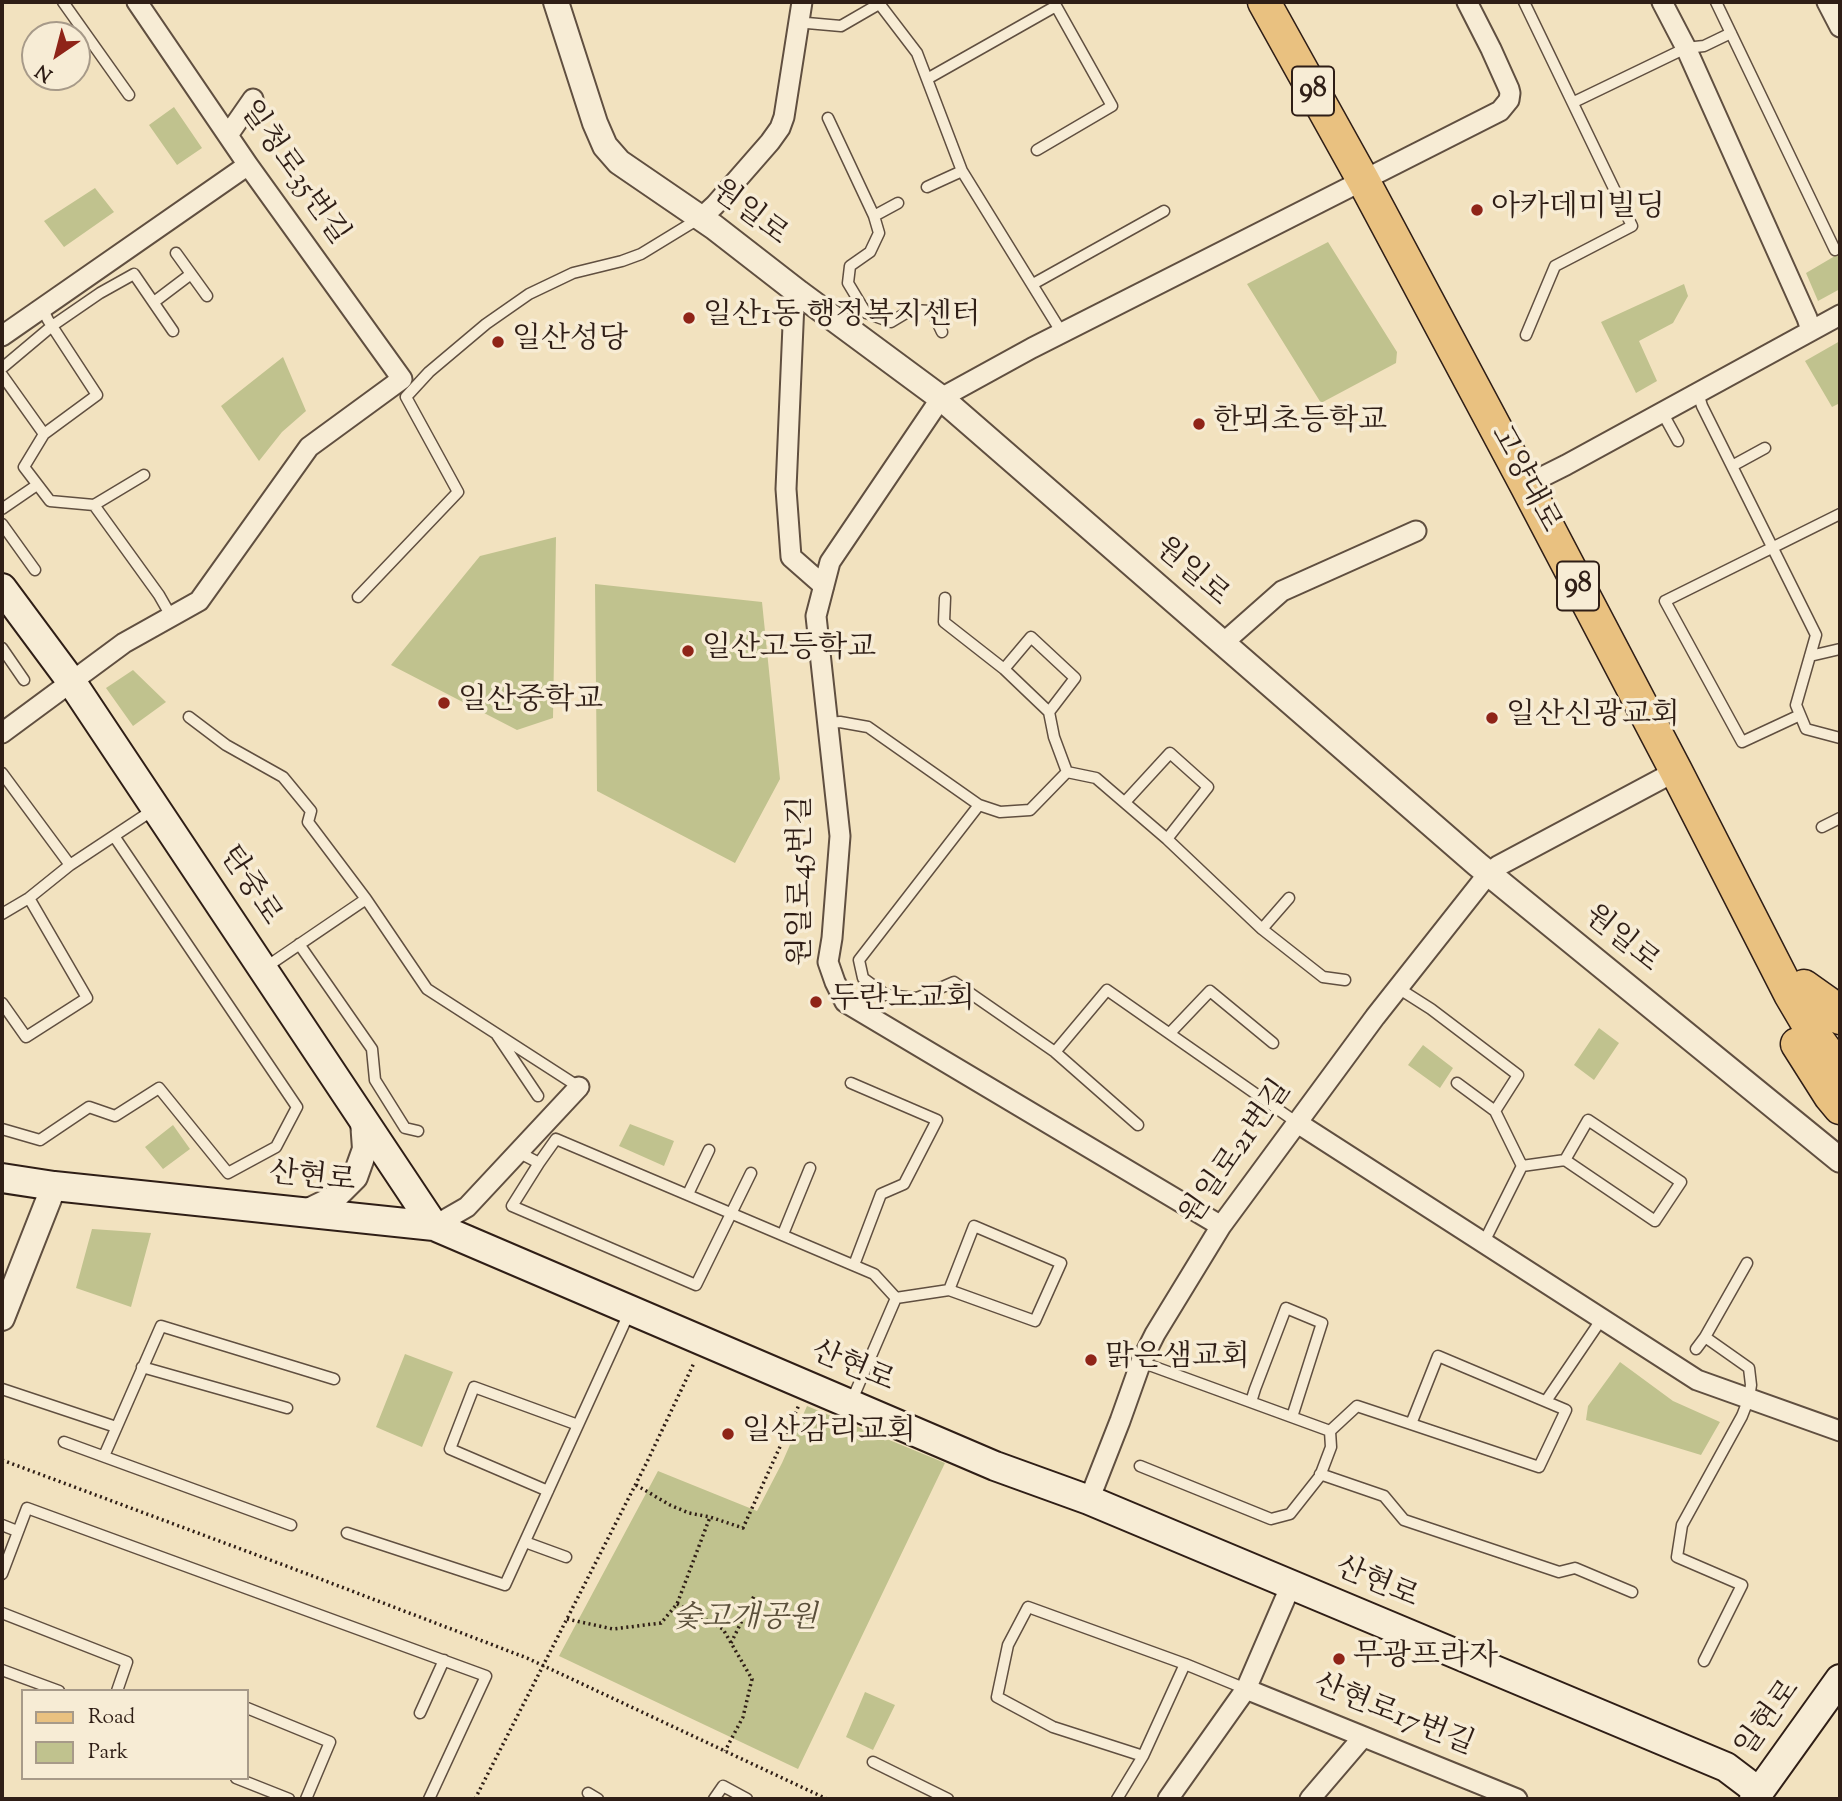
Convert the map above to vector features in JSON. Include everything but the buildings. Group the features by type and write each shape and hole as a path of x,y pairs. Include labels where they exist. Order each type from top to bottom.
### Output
{"main road":[{"name":"고양대로","path":"1264,2 1368,177"},
{"name":"고양대로","path":"1280,2 1368,177 1794,971 1797,990 1840,1035"},
{"name":"고양대로","path":"1531,483 1675,771 1797,990 1813,1033 1840,1070"},
{"name":"탄중로","path":"2,588 71,681 434,1226"},
{"path":"1840,1018 1828,1003 1797,990 1797,1043 1840,1108"},
{"name":"산현로","path":"2,1178 54,1186 434,1226 995,1466 1089,1500 1726,1767 1757,1796"},
{"name":"일현로","path":"1757,1796 1840,1679"}],"street":[{"name":"일청로35번길","path":"137,2 404,388"},
{"name":"원일로","path":"556,2 585,94 605,146 619,162 701,218 941,398 1488,874 1840,1160"},
{"path":"941,398 1062,332 1500,111 1509,100 1509,89 1467,2"},
{"path":"1662,2 1686,48 1811,330"},
{"path":"1827,2 1840,27"},
{"path":"701,218 780,128 801,10"},
{"path":"228,135 253,99"},
{"path":"2,336 248,165"},
{"path":"799,293 794,302 786,489 791,557 824,586"},
{"path":"1531,483 1840,315"},
{"path":"2,733 124,643 199,601 309,447 404,388"},
{"name":"원일로45번길","path":"941,398 830,562 816,616 840,836 828,962 845,1002 1221,1226"},
{"path":"1222,644 1282,591 1416,531"},
{"name":"원일로21번길","path":"1089,1500 1141,1362 1155,1334 1221,1226 1296,1122 1488,874 1498,866 1675,771"},
{"path":"434,1226 467,1207 579,1087"},
{"path":"306,1212 333,1199 355,1177 365,1149 363,1121"},
{"path":"1296,1122 1697,1380 1840,1431"},
{"path":"2,1318 54,1186"},
{"path":"1168,1799 1247,1689 1291,1585"},
{"name":"산현로17번길","path":"1247,1689 1517,1799"},
{"path":"1310,1799 1363,1737"}],"lane":[{"path":"63,2 129,95"},
{"path":"1524,2 1632,226 1555,266 1526,335"},
{"path":"1716,2 1835,250"},
{"path":"801,10 807,23 841,26 878,3 918,53 961,171 1062,332"},
{"path":"927,79 1056,6 1112,106 1037,150"},
{"path":"1574,102 1686,48 1704,46 1731,33"},
{"path":"828,118 874,216 879,233 870,252 850,266 848,283 866,313 891,322 911,310 932,311 942,332"},
{"path":"927,187 961,171"},
{"path":"874,216 898,203"},
{"path":"1033,284 1164,211"},
{"path":"358,597 458,492 404,388 429,372 486,324 529,294 573,273 641,254 701,218"},
{"path":"176,253 207,296"},
{"path":"2,368 52,326 100,293 134,274 173,331"},
{"path":"154,302 191,274"},
{"path":"42,308 97,395 44,434 24,467 50,501 94,506 144,475"},
{"path":"2,374 44,434"},
{"path":"1698,393 1702,407 1816,635 1796,705 1800,715 1806,729 1840,738"},
{"path":"1662,412 1678,441"},
{"path":"1732,467 1765,448"},
{"path":"2,509 37,485"},
{"path":"94,506 159,595 171,616"},
{"path":"1800,715 1742,742 1665,601 1840,514"},
{"path":"2,524 35,570"},
{"path":"944,598 944,622 1004,669 1049,712 1054,737 1067,772"},
{"path":"1004,669 1031,637 1075,678 1049,712"},
{"path":"2,648 24,680"},
{"path":"1810,656 1840,649"},
{"path":"189,717 226,745 283,777 311,811 308,822 366,899 427,989 579,1087"},
{"path":"828,723 840,722 868,727 979,805 1000,812 1030,810 1067,772"},
{"path":"1125,802 1170,753 1208,787 1167,839"},
{"path":"1067,772 1096,778 1167,839 1262,929 1324,977 1345,980"},
{"path":"2,773 70,865"},
{"path":"979,805 859,960 863,978 886,995 916,998 954,982 1055,1052 1138,1125"},
{"path":"2,914 29,898 70,865 156,808"},
{"path":"1822,827 1840,818"},
{"path":"2,1129 40,1140 89,1107 115,1116 159,1088 229,1173 276,1147 297,1107 114,836"},
{"path":"2,1003 26,1037 88,998 29,898"},
{"path":"1262,929 1289,898"},
{"path":"262,969 366,899"},
{"path":"299,944 372,1049 375,1080 404,1128 418,1131"},
{"path":"1398,988 1431,1009 1518,1075 1495,1111"},
{"path":"1055,1052 1107,990 1296,1122"},
{"path":"1170,1033 1210,990 1273,1043"},
{"path":"494,1031 538,1096"},
{"path":"851,1083 937,1120 904,1184 881,1194 855,1265"},
{"path":"1457,1083 1495,1111 1522,1166"},
{"path":"1522,1166 1565,1160 1655,1221 1681,1182 1588,1120 1565,1160"},
{"path":"751,1173 732,1212 696,1285 512,1206 556,1139 732,1212 855,1265 874,1274 896,1298"},
{"path":"688,1194 709,1150"},
{"path":"518,1152 539,1163"},
{"path":"1484,1242 1522,1166"},
{"path":"783,1234 810,1168"},
{"path":"896,1298 949,1290 1035,1321 1061,1263 974,1226 949,1290"},
{"path":"1696,1349 1747,1263"},
{"path":"850,1404 896,1298"},
{"path":"1251,1402 1286,1308 1322,1323 1292,1417"},
{"path":"347,1533 505,1586 630,1310"},
{"path":"1546,1401 1601,1320"},
{"path":"104,1456 161,1326 334,1380"},
{"path":"1704,1661 1742,1586 1677,1557 1682,1525 1742,1416 1751,1385 1749,1368 1705,1337"},
{"path":"1330,1431 1357,1406 1539,1467 1566,1410 1438,1356 1411,1424"},
{"path":"1141,1362 1330,1431"},
{"path":"142,1367 287,1408"},
{"path":"548,1491 450,1449 474,1387 578,1426"},
{"path":"2,1389 116,1427"},
{"path":"1140,1466 1270,1519 1290,1514 1320,1474 1331,1447 1330,1431"},
{"path":"64,1442 291,1525"},
{"path":"1320,1474 1384,1496 1404,1520 1559,1572 1575,1568 1632,1592"},
{"path":"2,1574 27,1507 486,1676 429,1799"},
{"path":"2,1525 17,1531"},
{"path":"525,1542 566,1558"},
{"path":"1143,1756 1053,1727 997,1697 1008,1645 1028,1607 1247,1689"},
{"path":"2,1613 127,1662 118,1689"},
{"path":"420,1713 444,1660"},
{"path":"1117,1799 1143,1756 1185,1664"},
{"path":"2,1670 54,1689"},
{"path":"248,1709 330,1742 306,1799"},
{"path":"873,1762 948,1799"},
{"path":"241,1780 289,1799"},
{"path":"714,1799 723,1786 747,1799"},
{"path":"588,1793 598,1799"}],"path":[{"path":"475,1799 636,1485 699,1353"},
{"path":"636,1485 689,1513 743,1528 803,1397"},
{"path":"2,1460 544,1665 827,1799"},
{"path":"567,1619 613,1629 661,1623 677,1604 710,1517"},
{"path":"731,1643 754,1596"},
{"path":"677,1604 723,1629 751,1679 743,1717 725,1751"}],"green space":[{"path":"174,107 202,148 177,165 149,125"},
{"path":"95,188 114,212 64,247 44,221"},
{"path":"1328,242 1397,352 1396,363 1321,403 1247,284"},
{"path":"1840,253 1840,289 1818,301 1806,273"},
{"path":"1684,284 1688,296 1673,323 1639,341 1657,381 1636,393 1601,322"},
{"path":"1840,341 1840,403 1832,407 1805,361"},
{"path":"283,357 306,411 282,432 259,461 221,406"},
{"path":"556,537 553,718 517,730 391,665 480,556"},
{"path":"595,584 762,602 780,779 735,863 597,791"},
{"path":"133,670 166,702 133,726 106,688"},
{"path":"1599,1028 1619,1043 1594,1080 1574,1065"},
{"path":"1423,1045 1453,1068 1440,1088 1408,1065"},
{"path":"630,1124 674,1141 664,1166 619,1146"},
{"path":"173,1125 190,1149 163,1169 145,1147"},
{"path":"92,1229 151,1233 131,1307 76,1288"},
{"path":"405,1354 453,1372 422,1447 376,1427"},
{"path":"1620,1362 1673,1401 1720,1422 1701,1455 1586,1420 1588,1406"},
{"name":"숯고개공원","path":"807,1406 945,1463 798,1769 559,1656 658,1471 757,1511"},
{"path":"865,1692 895,1705 873,1750 846,1737"}],"place":[{"name":"아카데미빌딩","path":"1477,210"},
{"name":"일산1동 행정복지센터","path":"689,318"},
{"name":"일산성당","path":"498,342"},
{"name":"한뫼초등학교","path":"1199,424"},
{"name":"일산고등학교","path":"688,651"},
{"name":"일산중학교","path":"444,703"},
{"name":"일산신광교회","path":"1492,718"},
{"name":"두란노교회","path":"816,1002"},
{"name":"맑은샘교회","path":"1091,1360"},
{"name":"일산감리교회","path":"728,1434"},
{"name":"무광프라자","path":"1339,1659"}]}
